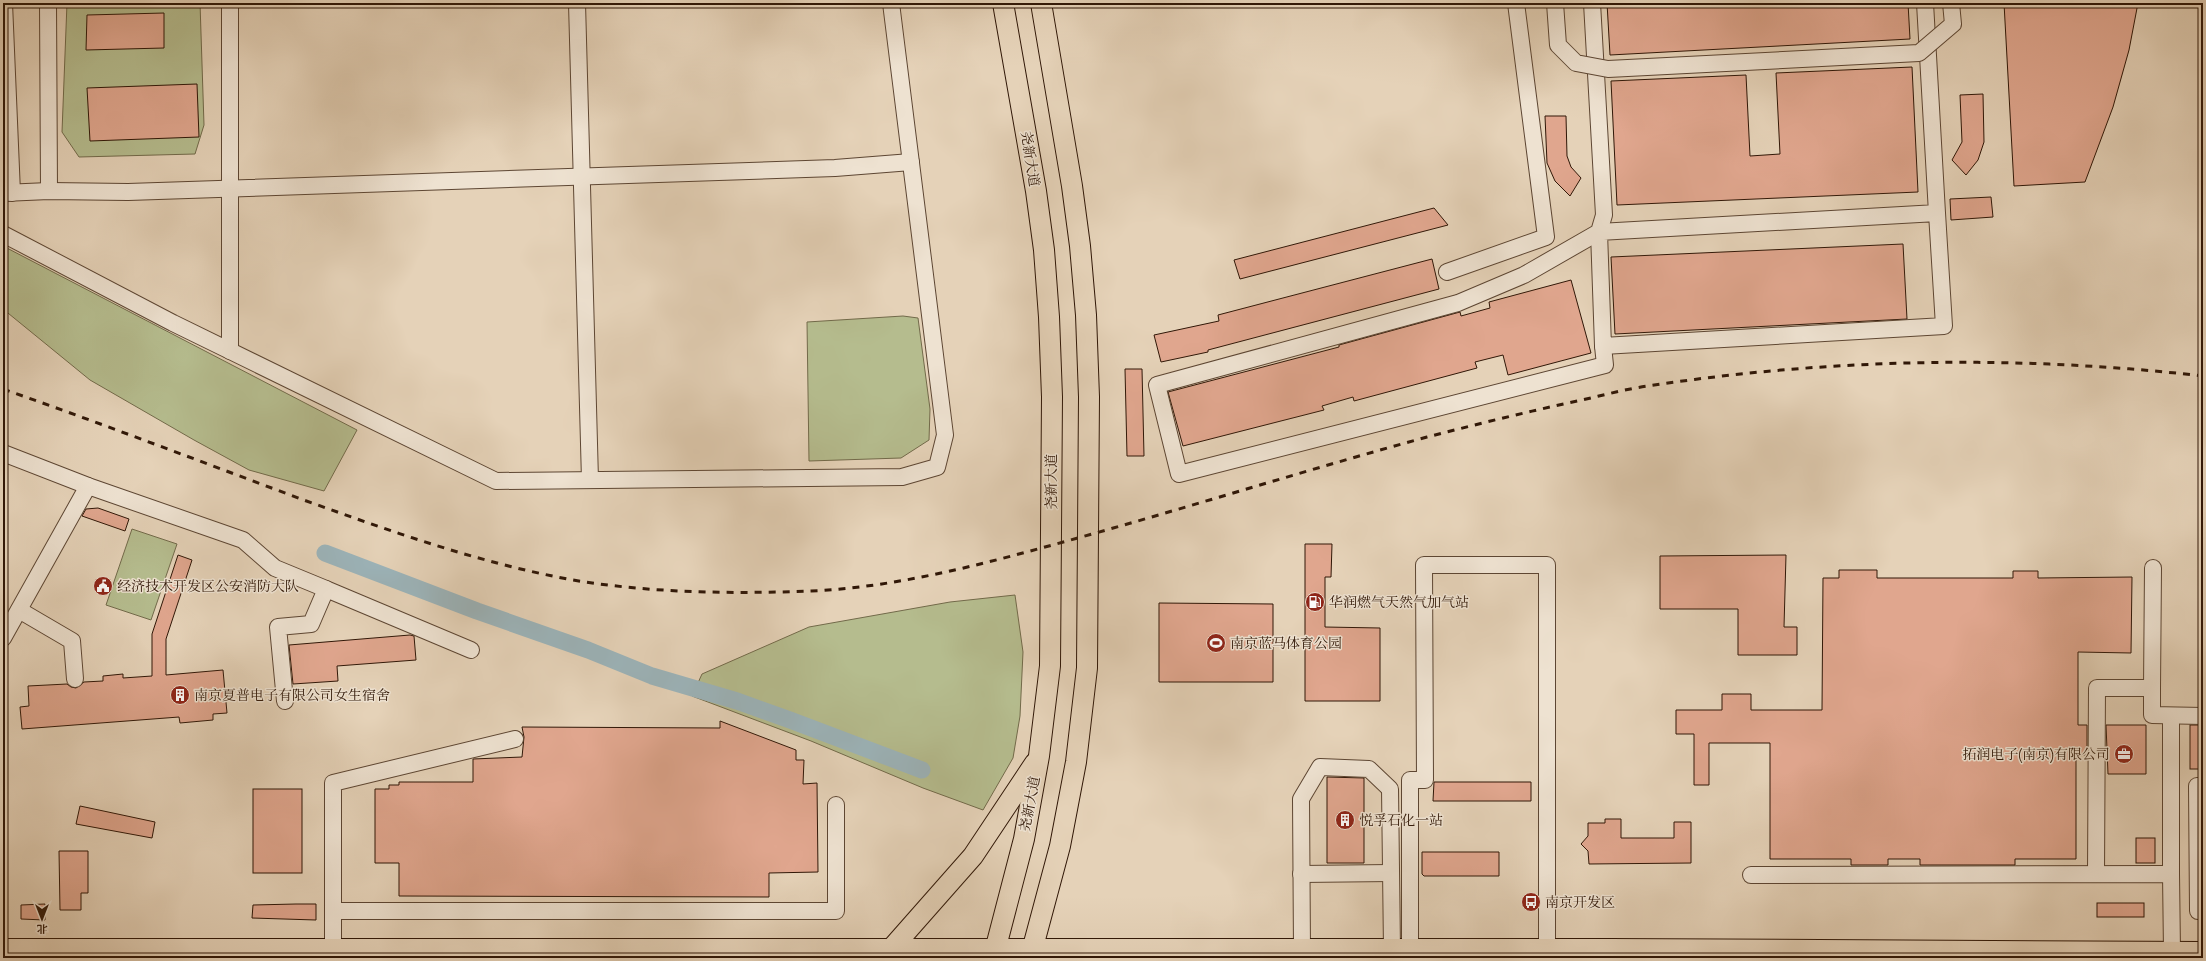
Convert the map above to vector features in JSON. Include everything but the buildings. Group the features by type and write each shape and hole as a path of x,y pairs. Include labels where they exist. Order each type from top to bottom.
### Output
{"main road":[{"name":"尧新大道","path":"994,954 1024,839 1039,756 1050,666 1052,397 1049,317 1044,250 1036,191 1003,3"},
{"path":"1031,954 1060,846 1076,762 1087,668 1088,396 1086,315 1080,246 1072,186 1041,3"},
{"path":"891,949 973,856 1039,756"},
{"path":"3,949 891,949 994,954 1302,950 1401,950 1546,954 2203,952"}],"lane":[{"path":"4,3 8,193 49,191 128,192 835,168 911,162"},
{"path":"48,3 49,191"},
{"path":"230,3 230,350"},
{"path":"577,3 590,480"},
{"path":"3,234 230,350 496,481 902,477 937,467 945,435 891,3"},
{"path":"1447,272 1546,237 1516,3"},
{"path":"1555,3 1558,45 1576,63 1608,69 1919,54 1953,24 1951,3"},
{"path":"1592,3 1604,215 1599,232 1605,365 1179,474 1157,385 1458,303 1524,275 1599,232 1937,213"},
{"path":"1603,346 1944,326 1926,3"},
{"path":"3,453 88,486 243,540 275,568 471,650"},
{"path":"3,637 88,486"},
{"path":"1401,950 1410,780 1425,780 1424,565 1547,565 1546,954"},
{"path":"2153,568 2152,715 2203,716"},
{"path":"285,701 278,627 311,624 326,589"},
{"path":"19,610 72,641 75,679"},
{"path":"2096,874 2097,688 2152,688"},
{"path":"2171,716 2172,952"},
{"path":"333,949 333,783 515,739"},
{"path":"1302,950 1301,799 1320,767 1370,769 1390,789 1391,873 1401,950"},
{"path":"2203,786 2197,786 2198,911 2203,910"},
{"path":"333,911 836,911 836,805"},
{"path":"1301,874 1391,873"},
{"path":"1751,875 2171,874"}],"green space":[{"path":"67,3 200,3 204,125 195,154 79,157 62,132"},
{"path":"3,246 357,430 324,491 249,470 90,380 3,309"},
{"path":"903,316 918,318 930,409 929,440 901,458 809,461 807,322"},
{"path":"132,529 177,544 151,620 106,605"},
{"path":"1015,595 1023,652 1020,716 1013,758 983,810 923,788 811,741 692,696 702,674 809,627 950,602"}],"waterway":[{"path":"325,553 477,611 588,650 652,676 737,701 922,770"}],"railway":[{"path":"3,389 368,523 503,565 573,580 632,588 692,592 752,592 844,589 876,585 972,566 1035,550 1427,437 1623,390 1648,386 1786,370 1856,365 1925,363 2064,365 2134,369 2203,376"}],"place":[{"name":"经济技术开发区公安消防大队","path":"103,586"},
{"name":"华润燃气天然气加气站","path":"1315,602"},
{"name":"南京蓝马体育公园","path":"1216,643"},
{"name":"南京夏普电子有限公司女生宿舍","path":"180,695"},
{"name":"拓润电子(南京)有限公司","path":"2124,754"},
{"name":"悦孚石化一站","path":"1345,820"},
{"name":"南京开发区","path":"1531,902"}]}
